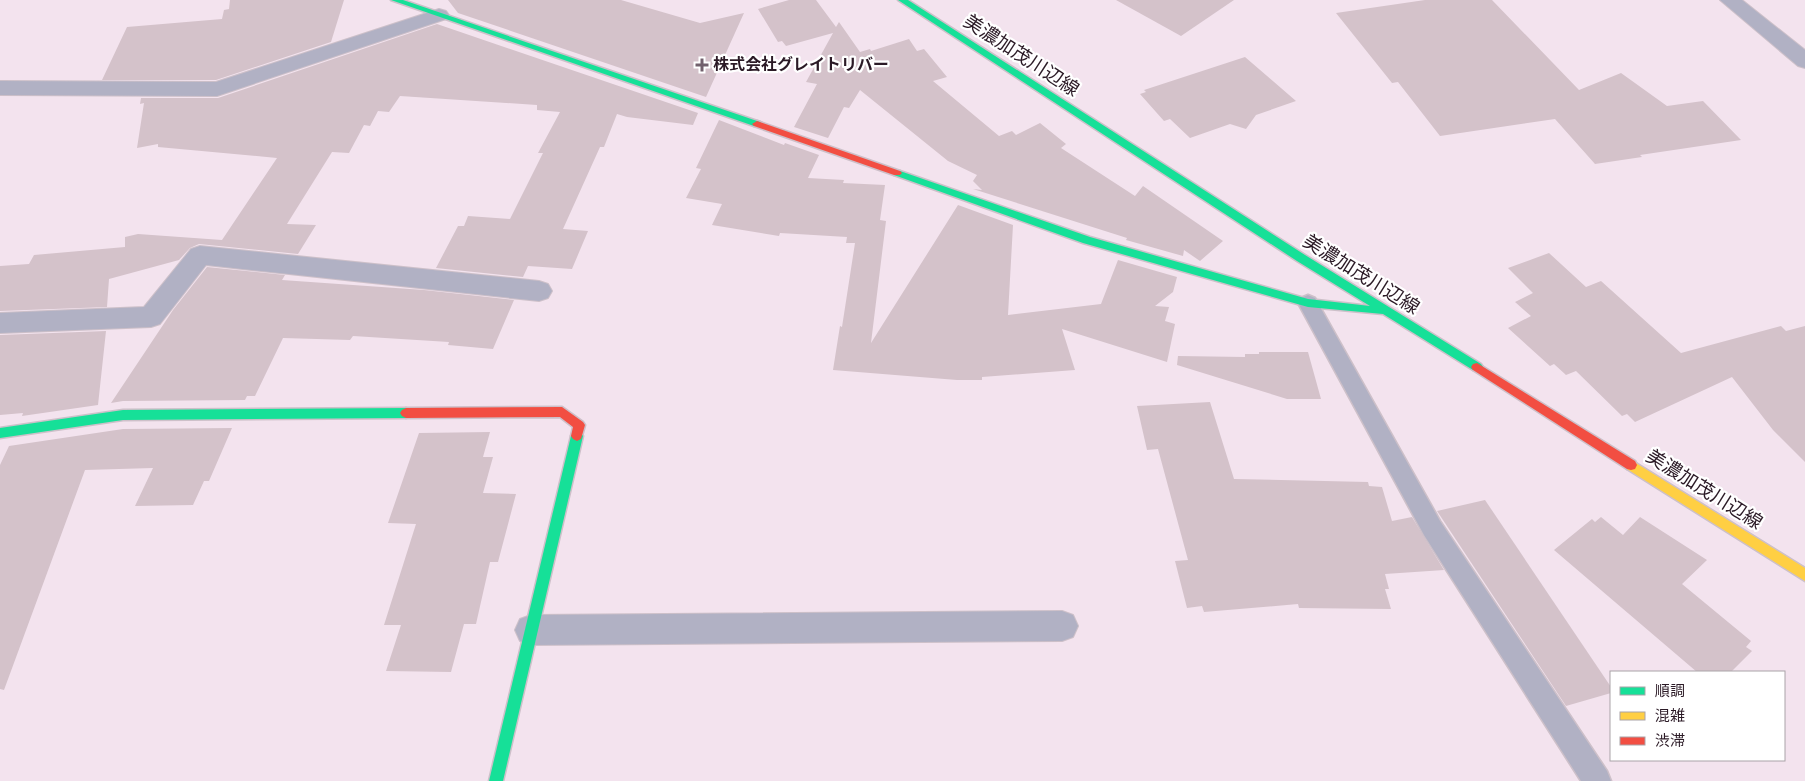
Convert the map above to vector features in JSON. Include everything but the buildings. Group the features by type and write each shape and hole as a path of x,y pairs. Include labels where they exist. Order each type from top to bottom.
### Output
{"street":[{"path":"395,0 796,137 1087,240 1308,302 1390,312"},
{"name":"美濃加茂川辺線","path":"902,0 1301,258 1798,567"},
{"path":"1730,0 1805,62"},
{"path":"0,88 217,89 439,14"},
{"path":"0,323 151,317 200,254 539,290"},
{"path":"0,433 124,414 562,412 579,425 496,781"},
{"path":"531,630 1062,626"}],"lane":[{"path":"1308,302 1432,528 1597,781"}],"traffic: fast":[{"path":"395,0 757,124"},
{"path":"902,0 1301,258 1477,367"},
{"path":"897,173 1087,240 1308,303 1381,311"},
{"path":"0,433 123,415 406,413"},
{"path":"496,781 577,436"}],"traffic: slow":[{"path":"1631,465 1805,575"}],"traffic: jam":[{"path":"757,124 897,173"},
{"path":"1477,367 1631,465"},
{"path":"406,413 562,412 579,425 577,436"}],"place":[{"name":"株式会社グレイトリバー","path":"702,65"}]}
